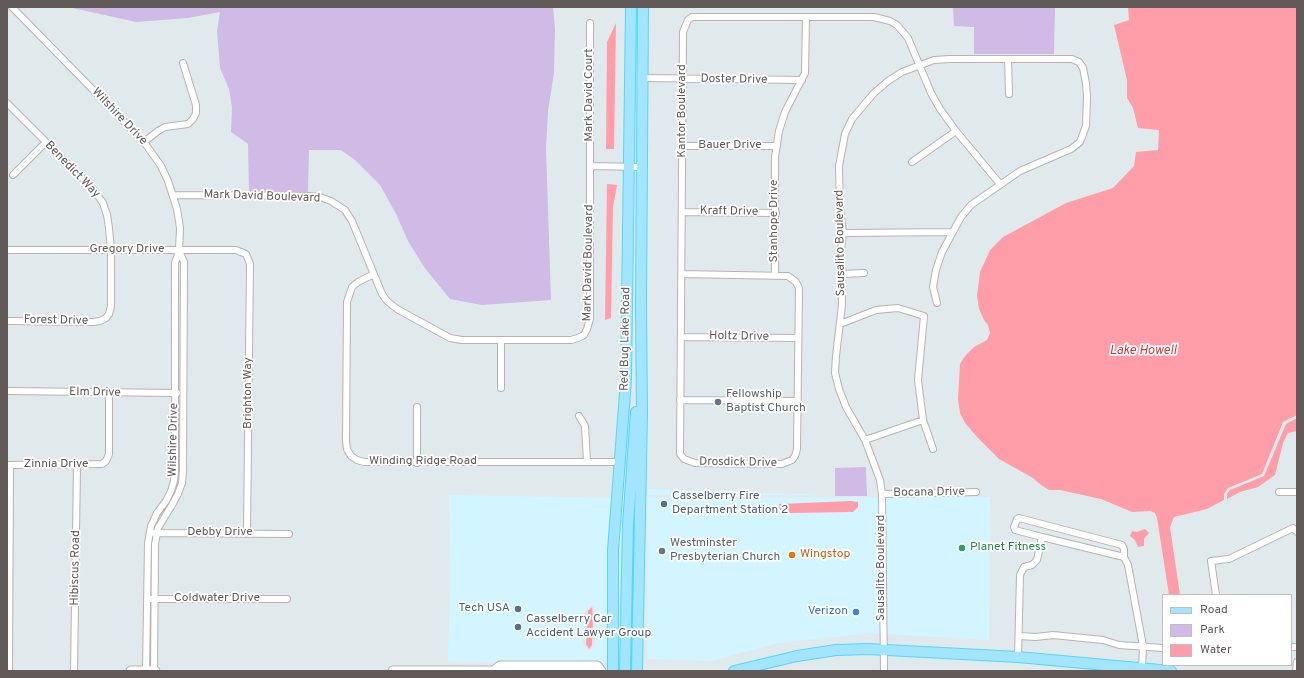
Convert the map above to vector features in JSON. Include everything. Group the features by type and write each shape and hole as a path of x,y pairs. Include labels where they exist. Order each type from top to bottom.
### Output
{"main road":[{"name":"Red Bug Lake Road","path":"613,671 613,550 626,380 631,7"},
{"path":"634,7 635,65 643,78"},
{"name":"Red Bug Lake Road","path":"637,671 642,413 641,308 644,7"},
{"path":"625,671 629,496 641,308"},
{"path":"734,671 778,660 836,650 883,650 1018,657 1170,671"},
{"path":"765,671 778,660"}],"street":[{"name":"Wilshire Drive","path":"12,7 144,142 161,166 168,180 173,195 180,228 179,251 175,263 174,481 166,501 157,513 151,526 148,543 146,671"},
{"name":"Kantor Boulevard","path":"684,460 680,454 679,446 682,274 683,32 688,20 692,17 874,17 890,21 903,31 920,65 931,93 940,109 956,131 1000,184"},
{"name":"Stanhope Drive","path":"792,460 797,449 799,288 793,278 775,275 775,157 779,131 785,112 805,73 806,18"},
{"name":"Mark David Court","path":"590,23 590,166"},
{"path":"1008,58 1009,94"},
{"name":"Sausalito Boulevard","path":"884,671 882,494 880,480 865,440 846,407 839,390 835,373 842,305 841,250 843,233 840,208 839,166 845,134 852,119 874,93 888,81 902,72 934,60 1008,58 1072,59 1079,62 1083,68 1087,96 1086,126 1080,142 1071,149 1020,171 1000,184"},
{"path":"144,142 165,127 188,124 193,119 196,112 196,105 183,63"},
{"name":"Doster Drive","path":"643,78 802,80"},
{"name":"Benedict Way","path":"7,103 96,193 103,203 107,215 111,250"},
{"path":"912,162 956,131"},
{"path":"13,175 46,142"},
{"name":"Bauer Drive","path":"682,146 777,146"},
{"path":"590,166 642,167"},
{"name":"Mark David Boulevard","path":"173,195 320,197 345,210 352,220 382,294 396,309 450,338 462,340 571,340 584,335 590,319 590,166"},
{"path":"937,303 933,287 935,276 942,252 952,232 961,217 971,205 1000,184"},
{"name":"Kraft Drive","path":"682,212 776,213"},
{"path":"843,233 952,232"},
{"name":"Gregory Drive","path":"7,250 236,250 246,254"},
{"name":"Forest Drive","path":"7,321 93,322 106,318 109,314 111,306 111,250"},
{"name":"Wilshire Drive","path":"155,671 155,544 158,528 172,505 182,483 184,262 179,251"},
{"name":"Brighton Way","path":"246,254 250,264 247,533"},
{"path":"841,274 864,273"},
{"name":"Winding Ridge Road","path":"374,274 358,282 352,287 347,302 346,441 347,449 351,456 364,462 620,462"},
{"path":"682,274 775,275"},
{"path":"840,324 876,310 898,308 924,316 918,380 922,420 933,449"},
{"name":"Holtz Drive","path":"681,337 798,338"},
{"path":"500,340 501,388"},
{"name":"Elm Drive","path":"7,392 183,394"},
{"name":"Zinnia Drive","path":"8,465 102,464 106,461 109,454 109,393"},
{"path":"680,400 798,401"},
{"path":"417,407 417,463"},
{"path":"579,416 586,426 587,462"},
{"path":"865,440 922,420"},
{"name":"Drosdick Drive","path":"684,460 695,463 782,464 792,460"},
{"path":"8,465 9,671"},
{"name":"Hibiscus Road","path":"74,671 77,465"},
{"name":"Bocana Drive","path":"882,494 976,492"},
{"path":"1279,492 1297,492"},
{"path":"1124,557 1015,530 1014,527 1017,519 1019,518 1122,545 1124,548 1124,557 1128,565 1143,646 1142,669"},
{"path":"1216,594 1211,561 1229,559 1293,528 1297,532"},
{"name":"Debby Drive","path":"150,533 289,534"},
{"path":"1018,657 1020,575 1024,567 1032,565 1037,560 1042,537"},
{"name":"Coldwater Drive","path":"148,599 287,599"},
{"path":"1019,636 1036,637 1054,634 1103,640 1119,645 1162,648"},
{"path":"1296,671 1297,662"},
{"path":"393,671 492,671 500,666 597,666 602,671 620,671"},
{"path":"131,671 155,671"}],"shaded area":[{"path":"647,489 825,495 647,495"},
{"path":"449,495 614,498 609,663 448,662 450,582","holes":["592,604 594,606 596,619 595,645 588,651 583,644 585,611"]},
{"path":"990,497 989,640 870,633 779,643 711,661 648,659 647,657 648,498"},
{"path":"621,498 625,498 619,584 619,663 616,663 617,550"}],"green space":[{"path":"68,7 553,7 555,29 554,73 548,111 546,148 551,300 482,305 450,299 424,267 408,241 396,214 380,185 355,160 341,150 309,150 308,192 249,193 248,144 231,132 232,107 229,89 220,68 217,31 220,12 188,18 136,22"},
{"path":"953,7 1055,7 1054,54 974,54 974,27 954,26"},
{"path":"866,467 867,496 835,496 835,468"}],"water":[{"name":"Lake Howell","path":"1128,7 1297,7 1297,415 1283,422 1262,474 1228,488 1224,494 1224,500 1207,509 1174,517 1170,527 1180,594 1169,594 1155,513 1150,511 1132,512 1101,499 1060,490 1049,490 1033,478 999,459 978,438 965,423 960,413 958,399 960,364 965,356 974,347 987,340 990,333 988,325 979,309 977,296 980,272 990,250 1003,237 1066,203 1113,188 1134,166 1136,152 1158,150 1159,130 1138,128 1133,108 1127,98 1127,80 1114,25 1129,20"},
{"path":"616,23 614,149 606,149 607,42"},
{"path":"607,184 617,185 613,207 611,318 605,320"},
{"path":"1297,418 1297,431 1288,433 1283,443 1275,475 1258,487 1240,492 1227,499 1227,494 1230,490 1264,476 1286,424"},
{"path":"858,502 858,507 853,512 790,513 780,510 779,504"},
{"path":"1145,529 1149,533 1144,539 1144,546 1138,547 1135,540 1130,536 1132,531 1137,532"},
{"path":"592,607 592,645 589,649 586,644 588,611"}],"place":[{"name":"Fellowship Baptist Church","path":"718,402"},
{"name":"Casselberry Fire Department Station 2","path":"664,504"},
{"name":"Planet Fitness","path":"962,548"},
{"name":"Westminster Presbyterian Church","path":"662,551"},
{"name":"Wingstop","path":"792,555"},
{"name":"Tech USA","path":"518,609"},
{"name":"Verizon","path":"856,612"},
{"name":"Casselberry Car Accident Lawyer Group","path":"518,627"}]}
